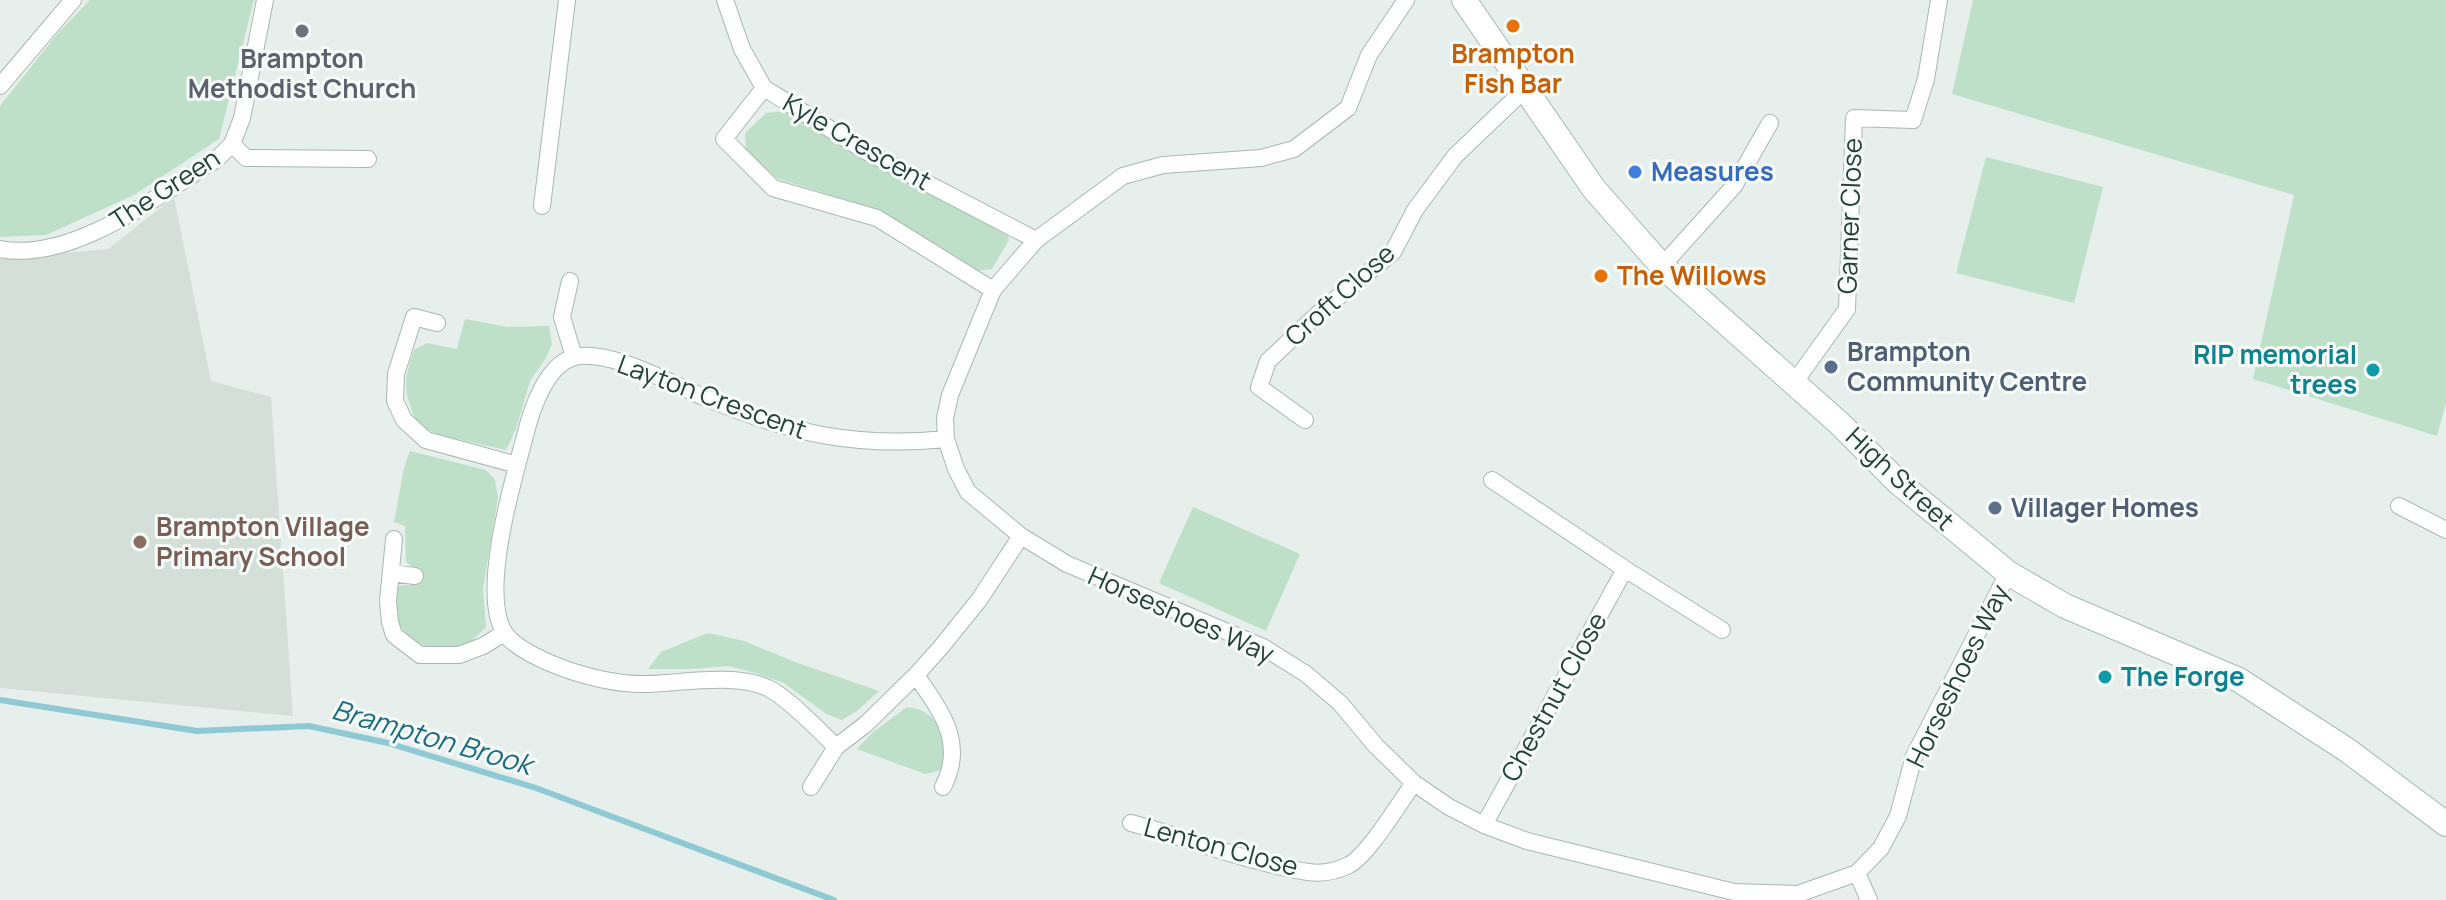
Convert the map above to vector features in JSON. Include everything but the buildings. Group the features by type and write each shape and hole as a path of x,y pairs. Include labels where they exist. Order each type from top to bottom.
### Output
{"street":[{"path":"0,86 73,0"},
{"name":"The Green","path":"0,249 53,248 105,228 217,159 232,144 242,118 265,0"},
{"path":"542,206 567,0"},
{"name":"Kyle Crescent","path":"725,0 742,49 764,88 867,152 1036,240"},
{"name":"Horseshoes Way","path":"1406,0 1369,55 1348,108 1294,149 1261,158 1163,165 1123,176 1036,240 993,290 950,395 945,418 946,439 968,492 1021,536 1067,564 1172,610 1220,627 1306,674 1340,703 1376,746 1414,783 1449,807 1484,825 1527,841 1734,892 1798,894 1857,873 1881,848 1898,816 1914,756 2008,573"},
{"name":"High Street","path":"1464,0 1594,189 1662,266 1839,423 1899,483 2008,573 2065,606 2239,680 2347,750 2446,824"},
{"name":"Garner Close","path":"1794,383 1847,309 1854,118 1913,120 1926,79 1939,0"},
{"path":"764,88 724,139 773,188 877,218 993,290"},
{"name":"Croft Close","path":"1305,420 1259,387 1268,361 1319,313 1393,252 1415,210 1455,156 1524,90"},
{"path":"1662,266 1734,186 1770,123"},
{"path":"232,144 246,158 368,159"},
{"path":"570,281 562,317 574,357 544,384 532,406 496,556 497,609 504,633 525,650 553,665 590,677 635,684 740,681 768,688 813,723 836,747"},
{"path":"437,323 414,317 396,374 395,401 404,420 426,440 517,465"},
{"name":"Layton Crescent","path":"574,357 600,358 633,366 710,400 809,434 864,442 910,443 946,439"},
{"path":"1492,480 1722,630"},
{"path":"2399,506 2446,530"},
{"path":"811,787 836,747 866,724 916,675 979,600 1021,536"},
{"path":"394,539 388,601 394,635 420,655 459,655 483,646 504,633"},
{"name":"Chestnut Close","path":"1484,825 1625,569"},
{"path":"391,573 415,576"},
{"path":"916,675 946,721 953,747 951,772 943,787"},
{"name":"Lenton Close","path":"1131,823 1310,872 1332,871 1352,864 1414,783"},
{"path":"1857,873 1869,900"}],"shaded area":[{"name":"Brampton Village Primary School","path":"174,197 211,381 271,397 293,716 0,688 0,259 108,249"}],"green space":[{"path":"90,0 254,0 219,139 134,195 46,235 0,237 0,106 58,33"},
{"path":"1973,0 2446,0 2446,403 2437,436 2253,379 2294,195 1952,94"},
{"path":"784,111 1007,231 1009,240 992,269 977,271 879,210 776,178 746,149 745,133 766,113"},
{"path":"1986,157 2103,187 2074,303 1956,273"},
{"path":"465,319 508,327 549,326 552,344 530,381 516,429 506,450 438,435 417,424 409,403 406,380 414,350 427,343 457,349"},
{"path":"410,451 486,470 495,480 498,498 483,589 486,627 468,644 456,650 439,650 421,644 406,633 398,619 397,586 419,584 418,571 406,562 405,526 394,522"},
{"path":"1193,507 1300,554 1266,631 1159,583"},
{"path":"708,633 744,641 879,691 842,720 826,714 784,683 755,673 728,666 648,669 661,652"},
{"path":"907,707 924,712 937,725 943,747 942,770 925,774 857,749 872,733"}],"waterway":[{"name":"Brampton Brook","path":"0,700 197,731 309,726 388,743 536,788 834,900"}],"place":[{"name":"Brampton Fish Bar","path":"1513,26"},
{"name":"Brampton Methodist Church","path":"302,31"},
{"name":"Measures","path":"1635,172"},
{"name":"The Willows","path":"1601,276"},
{"name":"Brampton Community Centre","path":"1831,367"},
{"name":"RIP memorial trees","path":"2373,370"},
{"name":"Villager Homes","path":"1995,508"},
{"name":"Brampton Village Primary School","path":"140,542"},
{"name":"The Forge","path":"2105,677"}]}
